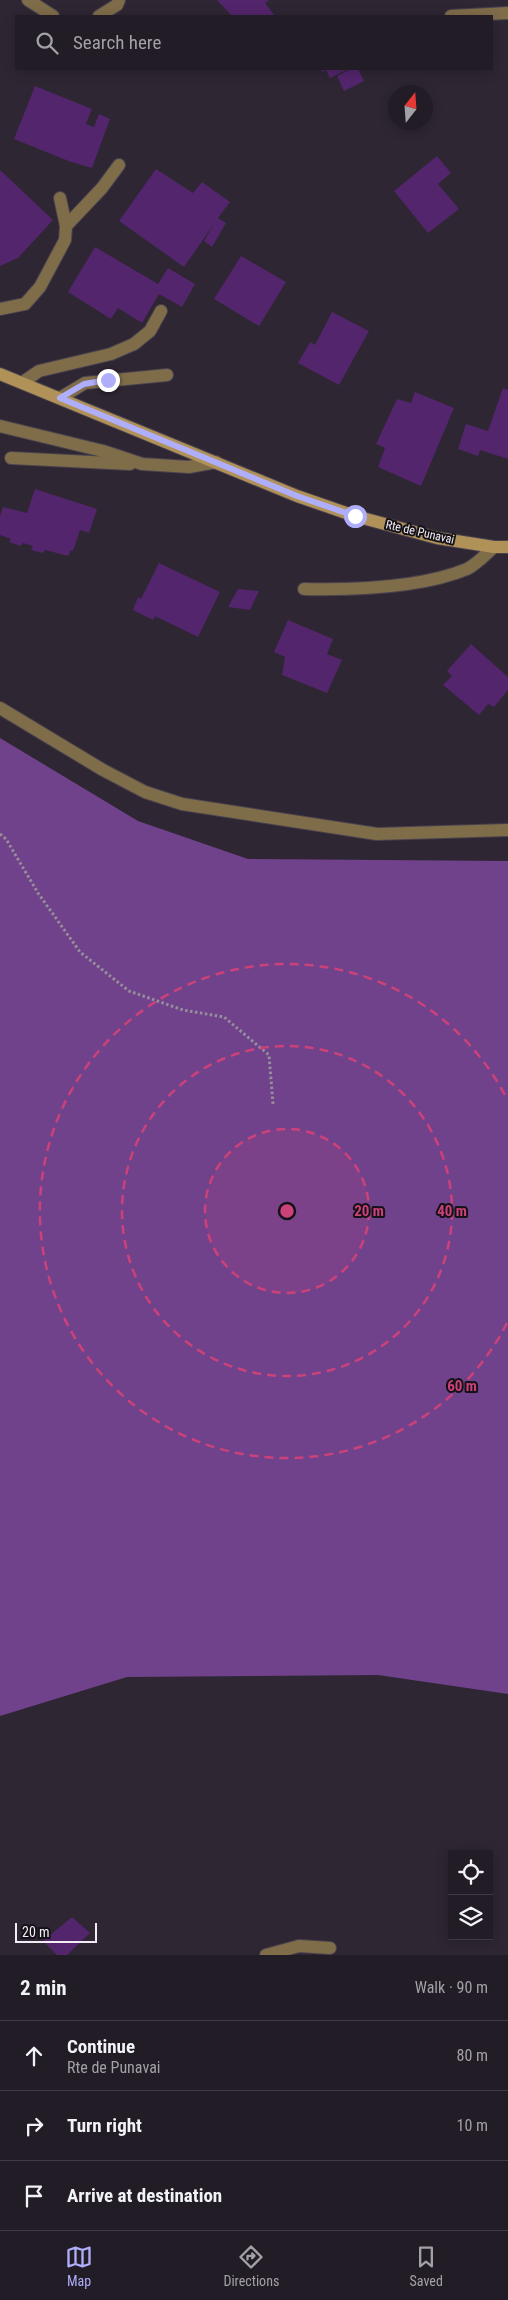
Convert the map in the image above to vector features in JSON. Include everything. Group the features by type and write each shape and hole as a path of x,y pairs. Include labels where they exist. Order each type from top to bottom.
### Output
{"main road":[{"name":"Rte de Punavai","path":"0,374 297,496 355,516 437,538 494,547 508,547"}],"street":[{"path":"28,0 51,15"},
{"path":"101,15 117,5 120,0"},
{"path":"470,15 508,13"},
{"path":"66,226 102,188 119,165"},
{"path":"0,308 25,304 40,287 65,240 66,226 60,198"},
{"path":"23,382 39,371 110,354 134,344 150,331 161,312"},
{"path":"60,398 84,384 167,375"},
{"path":"0,426 103,451 142,464"},
{"path":"11,458 189,467 216,462"},
{"path":"304,589 373,588 444,577 469,568 494,547"},
{"path":"0,708 104,770 145,792 182,804 377,834 508,830"},
{"path":"266,1955 298,1946 330,1948"}],"path":[{"path":"0,834 38,893 80,952 129,991 183,1010 224,1017 270,1055 273,1104"}],"shaded area":[{"path":"0,738 138,821 248,859 508,861 508,1694 378,1675 127,1677 0,1716"}],"building":[{"path":"217,0 269,0 265,3 274,15 231,15"},
{"path":"326,70 346,70 330,78"},
{"path":"349,70 358,70 364,81 344,91 337,76"},
{"path":"35,86 92,109 86,124 94,127 99,114 110,119 92,168 71,162 14,139"},
{"path":"437,156 451,173 438,184 459,209 428,233 394,191"},
{"path":"156,169 193,193 202,182 230,202 218,218 226,223 212,247 204,241 214,224 184,267 119,221"},
{"path":"0,170 53,220 18,258 0,266"},
{"path":"95,247 158,284 168,268 195,284 182,307 159,294 142,323 118,308 111,319 68,292"},
{"path":"241,256 286,282 259,326 214,299"},
{"path":"332,312 369,331 339,385 298,363 310,342 315,345"},
{"path":"503,388 508,390 508,459 480,450 478,456 458,449 466,424 488,431"},
{"path":"415,392 454,408 421,486 378,467 385,448 376,444 397,399 411,403"},
{"path":"35,489 97,509 89,533 80,530 73,551 71,550 68,556 45,550 43,553 31,550 33,546 23,543 21,546 9,542 11,539 0,535 0,516 3,507 27,513"},
{"path":"159,563 220,592 198,637 155,616 153,620 133,610 138,597 141,599"},
{"path":"238,589 259,591 250,610 228,607"},
{"path":"288,620 333,639 327,654 342,660 327,693 282,675 285,657 274,652"},
{"path":"471,644 508,677 508,690 494,707 488,704 479,715 443,685 452,676 447,671"},
{"path":"72,1917 90,1933 67,1955 57,1955 43,1941"}],"route":[{"path":"108,380 84,384 60,398 297,496 355,516"}]}
